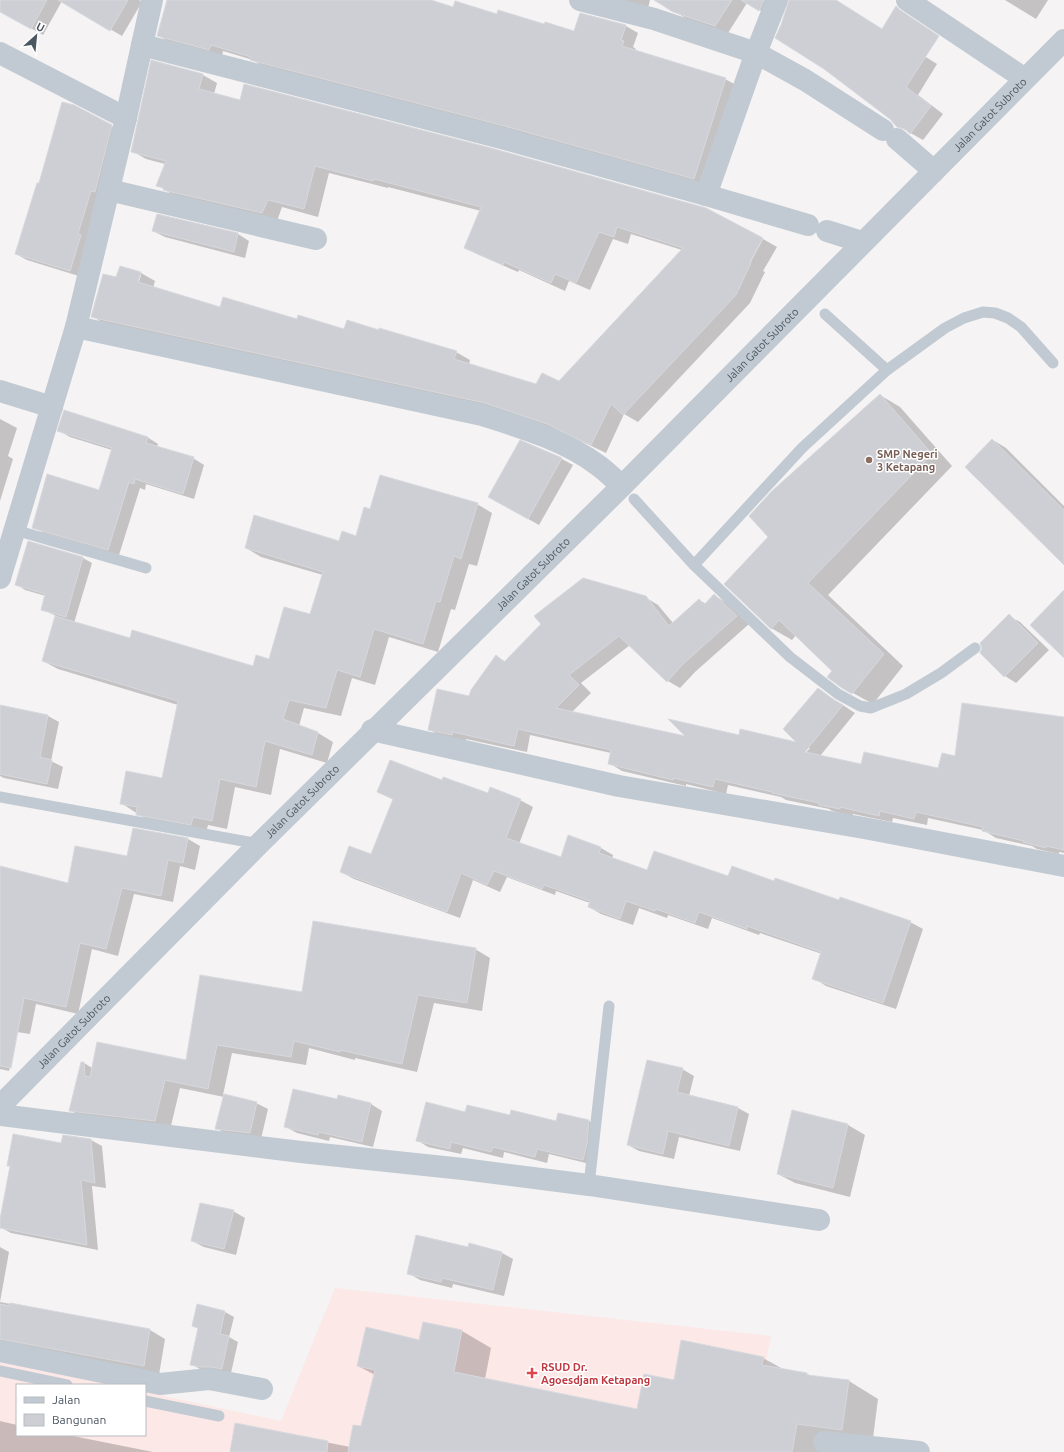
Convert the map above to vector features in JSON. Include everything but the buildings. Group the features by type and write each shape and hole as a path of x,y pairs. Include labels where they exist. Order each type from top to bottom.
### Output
{"street":[{"path":"0,578 76,327 126,118 152,0"},
{"path":"580,0 654,19 756,53 805,80 890,134 934,171"},
{"path":"706,195 756,53 777,0"},
{"path":"906,0 1025,79"},
{"name":"Jalan Gatot Subroto","path":"0,1106 372,730 627,491 809,301 862,242 1064,40"},
{"path":"142,45 494,136 706,195 862,242"},
{"path":"0,53 126,118"},
{"path":"109,190 316,239"},
{"path":"76,327 482,415 527,429 565,446 599,465 627,491"},
{"path":"0,391 52,407"},
{"path":"372,730 619,786 864,828 1064,866"},
{"path":"0,1115 589,1185 819,1220"},
{"path":"0,1351 160,1384 209,1380 262,1389"},
{"path":"824,1442 918,1452"}],"lane":[{"path":"694,565 802,448 887,370 946,328 964,318 983,312 995,313 1008,318 1021,327 1053,363"},
{"path":"825,314 887,370"},
{"path":"627,491 694,565 790,657 838,694 860,706 871,708 906,694 941,673 975,648"},
{"path":"15,530 146,568"},
{"path":"0,796 259,844"},
{"path":"589,1185 609,1006"},
{"path":"0,1371 62,1384"},
{"path":"146,1401 219,1416"}],"shaded area":[{"name":"RSUD Dr. Agoesdjam Ketapang","path":"335,1288 771,1336 748,1452 0,1452 0,1361 106,1384 16,1384 16,1436 146,1436 146,1392 281,1421"}],"place":[{"name":"SMP Negeri 3 Ketapang","path":"869,460"},
{"name":"RSUD Dr. Agoesdjam Ketapang","path":"532,1373"}]}
